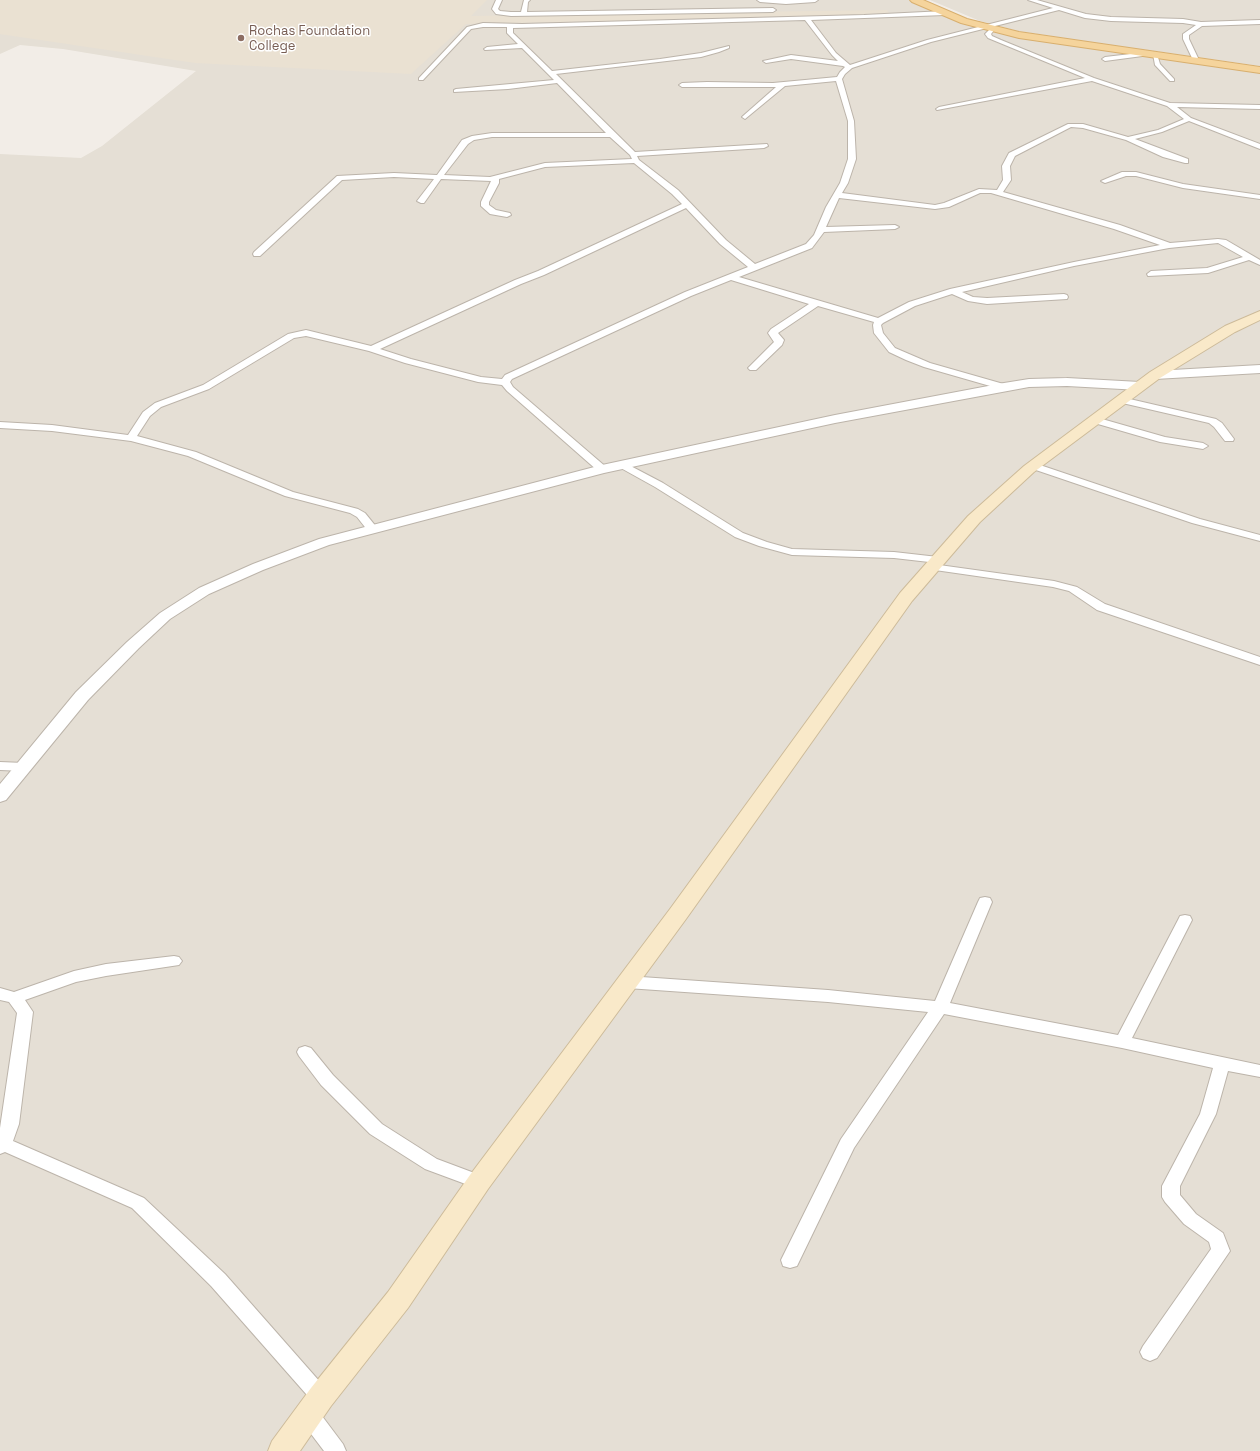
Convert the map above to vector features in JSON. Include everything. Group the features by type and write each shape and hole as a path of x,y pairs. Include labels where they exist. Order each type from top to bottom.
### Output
{"main road":[{"path":"913,7 927,3 989,27 1047,38 1260,68"},
{"path":"927,3 945,13 989,27 1040,39 1151,55 1260,68"},
{"path":"283,1451 321,1397 398,1300 479,1182 678,914 906,597 935,563 974,518 1034,466 1148,380 1230,329 1260,315"}],"street":[{"path":"499,0 496,4 495,10 498,13 524,14 783,10"},
{"path":"524,14 525,2 527,0"},
{"path":"760,0 786,2 815,0"},
{"path":"1031,0 1057,9 1085,16 1110,19 1182,21 1201,24 1260,22"},
{"path":"894,8 902,12 913,7"},
{"path":"421,78 469,28 483,25 510,26 807,19 913,7 945,13"},
{"path":"766,61 791,57 847,66 909,47 1057,9"},
{"path":"807,19 834,54 847,66"},
{"path":"1195,58 1186,39 1186,34 1201,24"},
{"path":"510,26 510,33 522,46 633,154 636,161 675,192 723,242 754,267"},
{"path":"989,27 988,34 990,37 999,41 1092,79 1169,105 1190,119 1260,147"},
{"path":"487,49 522,46"},
{"path":"550,73 709,54 727,46"},
{"path":"1105,59 1151,55 1172,80"},
{"path":"505,382 508,377 688,294 809,246 818,236 830,207 844,183 852,159 851,121 839,79 847,66"},
{"path":"682,85 782,85 839,79"},
{"path":"939,109 1092,79"},
{"path":"456,91 558,81"},
{"path":"745,117 782,85"},
{"path":"1169,105 1260,107"},
{"path":"1128,139 1160,132 1190,119"},
{"path":"998,194 1007,180 1006,166 1012,156 1070,125 1084,126 1128,139 1166,155 1185,161"},
{"path":"421,202 465,142 472,138 492,135 612,135"},
{"path":"633,154 764,146"},
{"path":"257,254 340,178 394,175 495,178 546,165 636,161"},
{"path":"1105,182 1130,174 1183,186 1260,197"},
{"path":"495,178 495,183 485,202 485,206 493,212 507,215"},
{"path":"837,195 935,207 946,206 978,191 998,194 1117,227 1169,246"},
{"path":"372,349 518,282 541,273 687,204"},
{"path":"820,230 894,227"},
{"path":"731,276 879,321 912,304 954,291 1074,264 1169,246 1218,241 1223,242 1260,262"},
{"path":"1151,274 1208,270 1250,257"},
{"path":"954,291 970,299 987,301 1064,297"},
{"path":"753,368 779,343 773,334 774,331 816,303"},
{"path":"879,321 877,325 879,332 892,350 927,365 1004,386"},
{"path":"131,438 146,414 158,405 206,387 295,335 306,333 372,349 461,375 491,382 505,382"},
{"path":"0,796 82,696 133,645 166,616 204,591 258,567 324,542 602,469 836,419 1004,386 1029,383 1148,380 1260,369"},
{"path":"505,382 510,389 602,469"},
{"path":"1121,400 1212,421 1218,425 1229,439"},
{"path":"1096,420 1164,440 1203,446"},
{"path":"0,425 52,428 131,438 192,454 289,494 354,511 361,515 372,529"},
{"path":"623,465 659,485 739,535 763,544 792,552 894,555 1054,584 1073,589 1102,607 1260,661"},
{"path":"1034,466 1196,521 1260,538"},
{"path":"0,766 24,767"},
{"path":"790,1260 847,1144 940,1008 985,902"},
{"path":"1122,1042 1186,920"},
{"path":"7,996 106,970 174,961"},
{"path":"627,982 828,996 940,1008 1122,1042 1260,1071"},
{"path":"7,996 25,1012 10,1124 1,1146 138,1203 218,1280 321,1397"},
{"path":"305,1052 327,1080 376,1129 431,1164 479,1182"},
{"path":"1150,1352 1208,1267 1222,1251 1217,1238 1190,1218 1170,1198 1171,1186 1208,1114 1222,1064"},
{"path":"309,1415 336,1451"}],"shaded area":[{"path":"0,0 910,0 967,24 1260,71 1260,1451 0,1451 0,154 81,158 102,146 196,71 63,49 20,45 0,54"},
{"name":"Rochas Foundation College","path":"0,0 487,0 471,16 887,10 891,15 466,24 411,74 195,63 0,34"},
{"path":"930,0 1260,0 1260,66 1018,31 980,21"}],"place":[{"name":"Rochas Foundation College","path":"241,38"}]}
